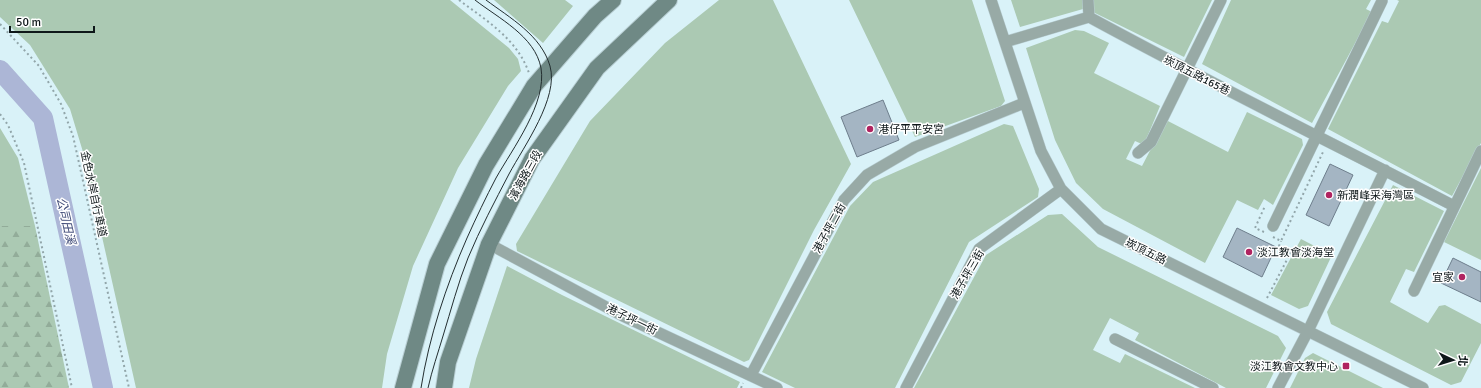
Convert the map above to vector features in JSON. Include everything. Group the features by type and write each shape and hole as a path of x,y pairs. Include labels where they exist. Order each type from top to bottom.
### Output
{"street":[{"path":"403,388 437,264 486,165 534,86 596,16 613,0"},
{"name":"濱海路三段","path":"444,388 448,362 489,244 532,159 597,68 669,0"},
{"name":"崁頂五路","path":"991,0 1040,151 1061,189 1101,229 1423,388"},
{"path":"1005,42 1089,17 1088,0"},
{"path":"1138,153 1151,142 1221,0"},
{"path":"1273,226 1316,134 1382,1"},
{"name":"崁頂五路165巷","path":"1089,17 1186,70 1316,134 1454,206"},
{"name":"港子坪二街","path":"751,375 844,200 867,175 915,147 1024,103"},
{"path":"1414,291 1481,151"},
{"path":"1278,388 1308,331 1385,170"},
{"name":"港子坪三街","path":"906,388 979,249 1061,189"},
{"name":"港子坪一街","path":"489,244 623,316 777,388"},
{"path":"1115,339 1213,388"}],"path":[{"path":"459,0 510,39 524,59 534,86"},
{"name":"金色水岸自行車道","path":"0,24 38,66 61,104 73,136 129,388"},
{"path":"0,114 8,125 24,163 72,388"},
{"path":"1267,298 1291,252 1279,246 1281,241 1322,152 1329,155"},
{"path":"1265,206 1255,228 1281,241"}],"green space":[{"path":"0,0 450,0 509,48 518,59 521,71 508,86 458,168 413,266 387,354 382,388 136,388 83,152 70,109 30,45 0,17"},
{"path":"494,0 565,0 573,6 543,43"},
{"path":"719,0 773,0 851,164 814,230 749,360 744,362 517,251 516,244 590,121 665,43"},
{"path":"849,0 972,0 1005,101 1001,106 915,137"},
{"path":"1011,0 1083,0 1083,9 1020,27"},
{"path":"1093,0 1212,0 1184,57 1093,12"},
{"path":"1231,0 1371,0 1366,9 1372,12 1312,123 1202,64"},
{"path":"1397,0 1481,0 1481,143 1452,196 1328,129 1382,21 1388,23 1399,1"},
{"path":"1075,30 1084,31 1109,43 1094,73 1160,106 1144,145 1135,141 1126,159 1142,166 1166,120 1228,152 1247,112 1302,139 1303,145 1273,205 1264,199 1258,210 1237,200 1205,263 1103,209 1076,183 1055,140 1026,48"},
{"path":"1004,124 1013,126 1039,189 1038,197 969,242 895,388 795,388 762,372 850,206 873,182"},
{"path":"0,128 18,158 35,226 0,226"},
{"path":"1481,168 1481,260 1444,242"},
{"path":"1393,185 1444,211 1414,272 1406,269 1390,302 1428,323 1439,306 1445,305 1481,324 1481,343 1461,382 1451,385 1331,324 1327,312"},
{"path":"1062,214 1098,247 1278,336 1286,348 1266,388 1226,388 1135,340 1139,333 1110,318 1093,350 1120,363 1125,354 1195,388 914,388 986,255 1048,215"},
{"path":"0,226 35,226 69,388 0,388"},
{"path":"1301,239 1332,255 1308,306 1299,309 1271,295"},
{"path":"507,266 562,295 740,382 737,388 469,388 476,359"},
{"path":"1313,353 1383,388 1290,388 1305,358"}],"building":[{"name":"港仔平平安宮","path":"883,100 899,140 857,157 841,117"},
{"name":"新潤峰采海灣區","path":"1330,164 1353,175 1329,226 1306,215"},
{"name":"淡江教會淡海堂","path":"1237,228 1276,247 1262,277 1223,257"},
{"name":"宜家","path":"1453,258 1481,272 1481,302 1441,283"}],"waterway":[{"name":"公司田溪","path":"0,70 43,118 103,388"}],"tram line":[{"path":"421,388 424,369 439,312 452,275 467,238 496,178 527,125 534,110 539,96 541,82 541,68 537,57 524,37 475,0"},
{"path":"428,388 468,258 498,194 538,122 550,92 550,66 540,45 524,28 486,0"}],"place":[{"name":"港仔平平安宮","path":"870,129"},
{"name":"新潤峰采海灣區","path":"1329,195"},
{"name":"淡江教會淡海堂","path":"1249,252"},
{"name":"宜家","path":"1462,277"},
{"name":"淡江教會文教中心","path":"1346,366"}]}
